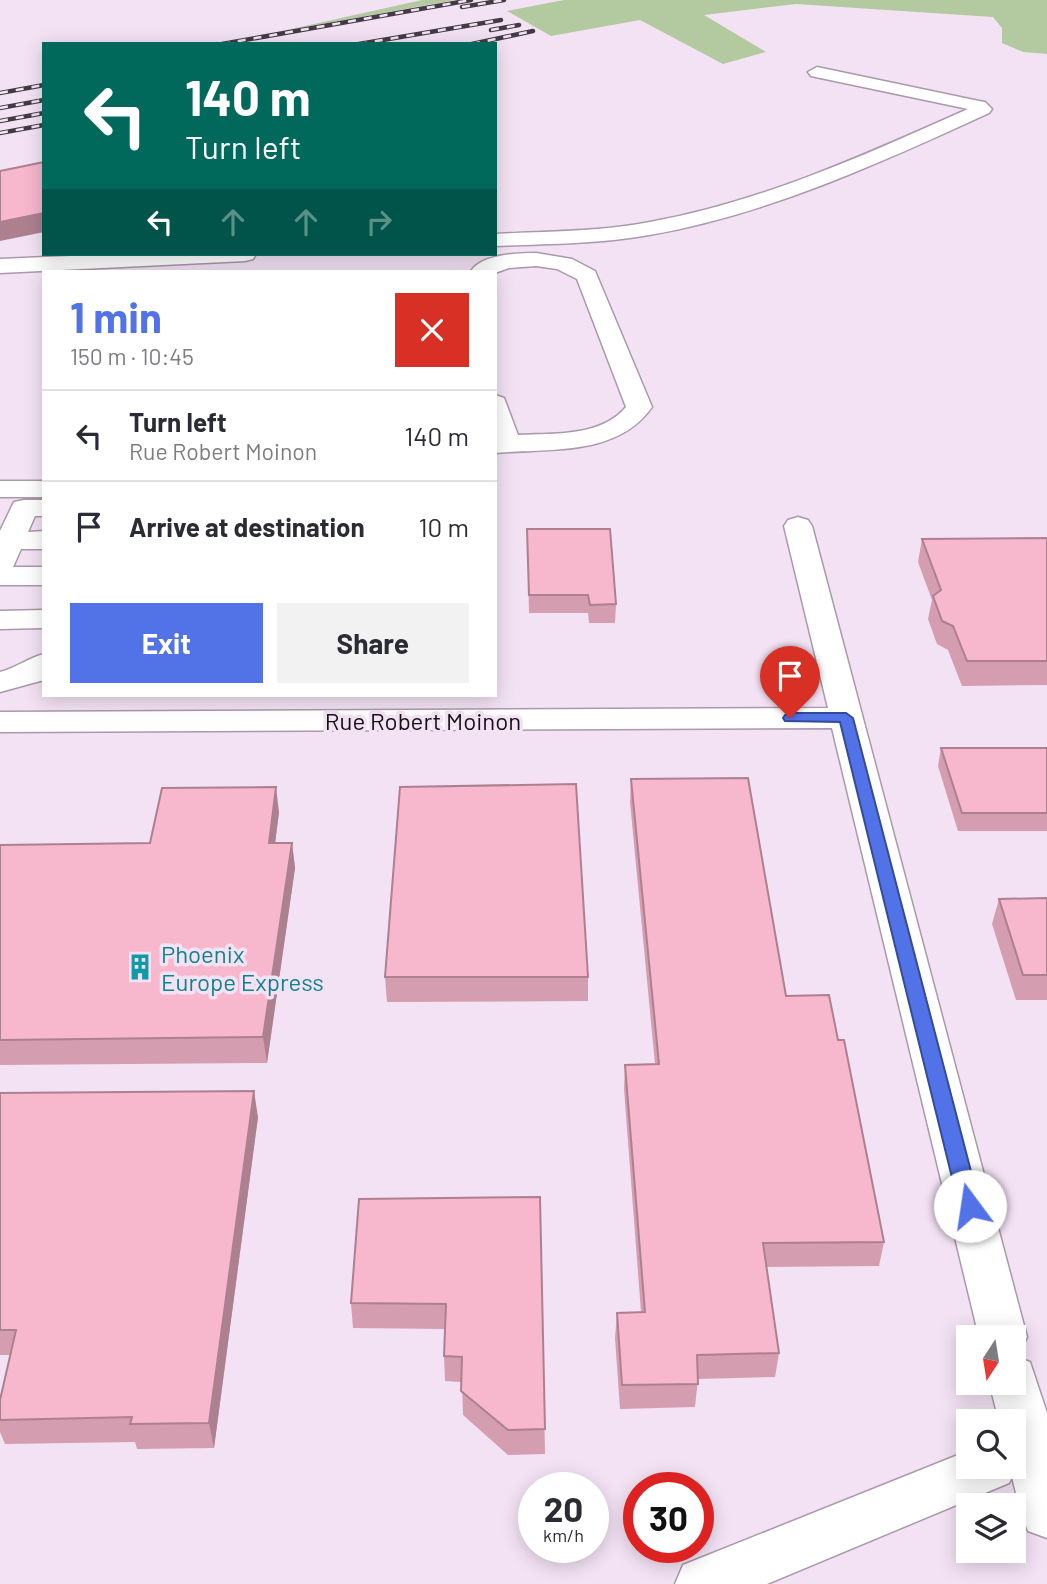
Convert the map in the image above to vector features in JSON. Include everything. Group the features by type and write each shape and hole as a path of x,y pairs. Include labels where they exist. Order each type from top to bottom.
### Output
{"street":[{"path":"497,240 647,230 729,211 849,170 983,109 817,72"},
{"path":"0,266 204,256"},
{"path":"484,270 494,265 533,260 576,267 587,276 639,407 634,417 604,434 501,444 497,416"},
{"path":"0,489 42,489"},
{"path":"5,553 24,508 42,508"},
{"path":"798,526 1000,1325"},
{"path":"5,553 42,541"},
{"path":"0,576 42,576"},
{"path":"0,620 42,619"},
{"path":"0,682 32,673 42,666"},
{"name":"Rue Robert Moinon","path":"0,722 239,708 846,718"},
{"path":"702,1584 960,1479"},
{"path":"1025,1479 1047,1513"}],"green space":[{"path":"422,0 455,0 278,32"},
{"path":"564,0 1047,0 1047,54 1023,52 1002,43 1002,28 993,17 796,4 704,15 766,52 723,64 640,20 551,36 507,11"}],"building":[{"path":"42,162 42,213 0,222 0,171"},
{"path":"527,529 610,529 616,604 590,605 588,595 529,595"},
{"path":"1047,538 1047,661 967,661 953,626 942,621 933,596 941,590 922,539"},
{"path":"941,748 1047,748 1047,813 962,813"},
{"path":"748,778 786,996 829,995 838,1040 844,1040 884,1242 763,1243 779,1353 697,1355 698,1384 622,1385 617,1313 645,1312 625,1065 659,1064 631,779"},
{"path":"576,784 588,977 385,977 400,787"},
{"name":"Phoenix Europe Express","path":"276,787 269,843 292,843 263,1037 0,1040 0,845 150,843 162,788"},
{"path":"1047,898 1047,975 1023,975 999,899"},
{"path":"254,1091 209,1423 130,1424 132,1417 0,1420 0,1400 16,1330 0,1330 0,1093"},
{"path":"540,1197 545,1429 508,1430 461,1391 462,1357 444,1356 446,1304 351,1303 359,1199"}],"railway":[{"path":"233,42 471,0"},
{"path":"462,7 504,0"},
{"path":"371,42 501,20"},
{"path":"491,30 519,25"},
{"path":"481,42 533,31"},
{"path":"0,93 42,85"},
{"path":"0,108 42,100"},
{"path":"0,121 42,113"},
{"path":"0,133 42,125"}],"place":[{"name":"Phoenix Europe Express","path":"140,967"}],"route":[{"path":"790,718 846,718 970,1206"}]}
